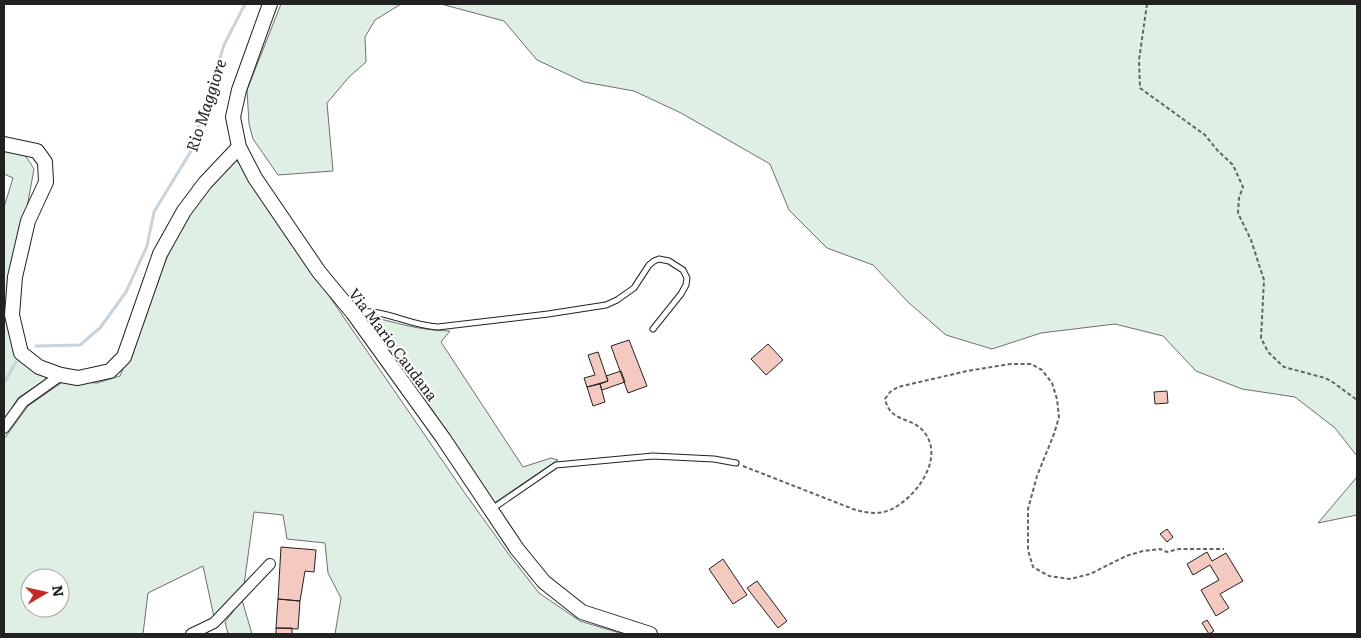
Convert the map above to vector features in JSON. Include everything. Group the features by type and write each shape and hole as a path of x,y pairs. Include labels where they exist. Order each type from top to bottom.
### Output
{"main road":[{"name":"Via Mario Caudana","path":"270,4 239,90 233,117 239,148 255,178 319,272 353,313 443,438 517,549 544,582 582,612 650,634"},
{"path":"4,144 37,151 45,162 46,182 28,221 15,276 12,314 21,353 39,368 78,378 110,372 124,357 160,254 194,197 239,148"}],"street":[{"path":"4,428 23,402 61,375"},
{"path":"191,634 214,623 270,564"}],"lane":[{"path":"353,313 376,313 417,324 438,327 606,305 634,288 649,265 659,259 669,261 683,270 687,278 682,294 653,329"},
{"path":"491,510 556,465 653,456 714,459 736,463"}],"path":[{"path":"1147,4 1139,60 1140,88 1205,136 1234,165 1243,187 1239,198 1238,213 1251,240 1264,280 1261,338 1268,352 1284,367 1334,382 1357,400"},
{"path":"736,463 865,513 890,510 921,484 928,468 931,452 928,439 922,429 887,409 885,399 890,392 898,387 967,371 1010,364 1031,364 1042,370 1052,383 1060,417 1037,476 1028,509 1028,550 1033,567 1049,576 1070,579 1090,574 1126,556 1143,551 1160,549 1166,552 1179,549 1224,549"}],"green space":[{"path":"281,4 401,4 375,20 365,37 366,62 349,77 327,103 333,171 278,175 253,139 249,124 247,90"},
{"path":"441,4 1357,4 1357,456 1335,428 1295,397 1242,389 1196,371 1163,336 1115,324 1041,333 992,349 946,335 909,303 873,265 827,248 789,210 770,164 681,113 634,91 584,82 537,60 504,21"},
{"path":"4,148 15,150 22,154 34,169 12,275 17,355 50,377 18,398 4,420 4,207 13,178 4,174"},
{"path":"237,160 464,492 539,593 580,621 623,634 335,634 341,598 328,573 325,543 287,539 283,515 254,512 244,585 214,617 203,566 148,593 143,634 4,634 4,439 28,406 64,381 97,383 120,376 137,339 163,266 185,218 204,193"},
{"path":"365,315 418,328 450,331 441,342 523,467 551,458 558,460 494,503"},
{"path":"1357,477 1357,515 1318,523"},
{"path":"242,600 252,634 228,634 225,622"}],"building":[{"path":"629,340 647,386 628,393 611,346"},
{"path":"768,344 783,360 766,375 751,359"},
{"path":"598,352 608,381 587,387 584,378 595,375 588,355"},
{"path":"621,371 625,382 602,390 600,384 608,381 606,376"},
{"path":"600,384 605,402 593,406 587,387"},
{"path":"1167,391 1168,403 1155,404 1154,392"},
{"path":"1167,529 1173,537 1167,542 1160,534"},
{"path":"281,547 316,550 314,572 305,571 300,601 278,599"},
{"path":"1207,552 1212,561 1226,553 1243,581 1220,594 1229,608 1216,616 1201,590 1219,580 1210,565 1193,575 1187,564"},
{"path":"723,559 747,595 733,604 709,569"},
{"path":"757,581 787,621 778,628 747,588"},
{"path":"278,599 300,601 298,629 276,628"},
{"path":"1207,620 1214,631 1209,634 1202,623"},
{"path":"276,628 292,628 292,634 276,634"}],"waterway":[{"name":"Rio Maggiore","path":"36,346 80,345 100,328 126,292 147,246 154,212 191,151 224,45 245,4"},
{"name":"Rio Maggiore","path":"4,383 16,362"}]}
